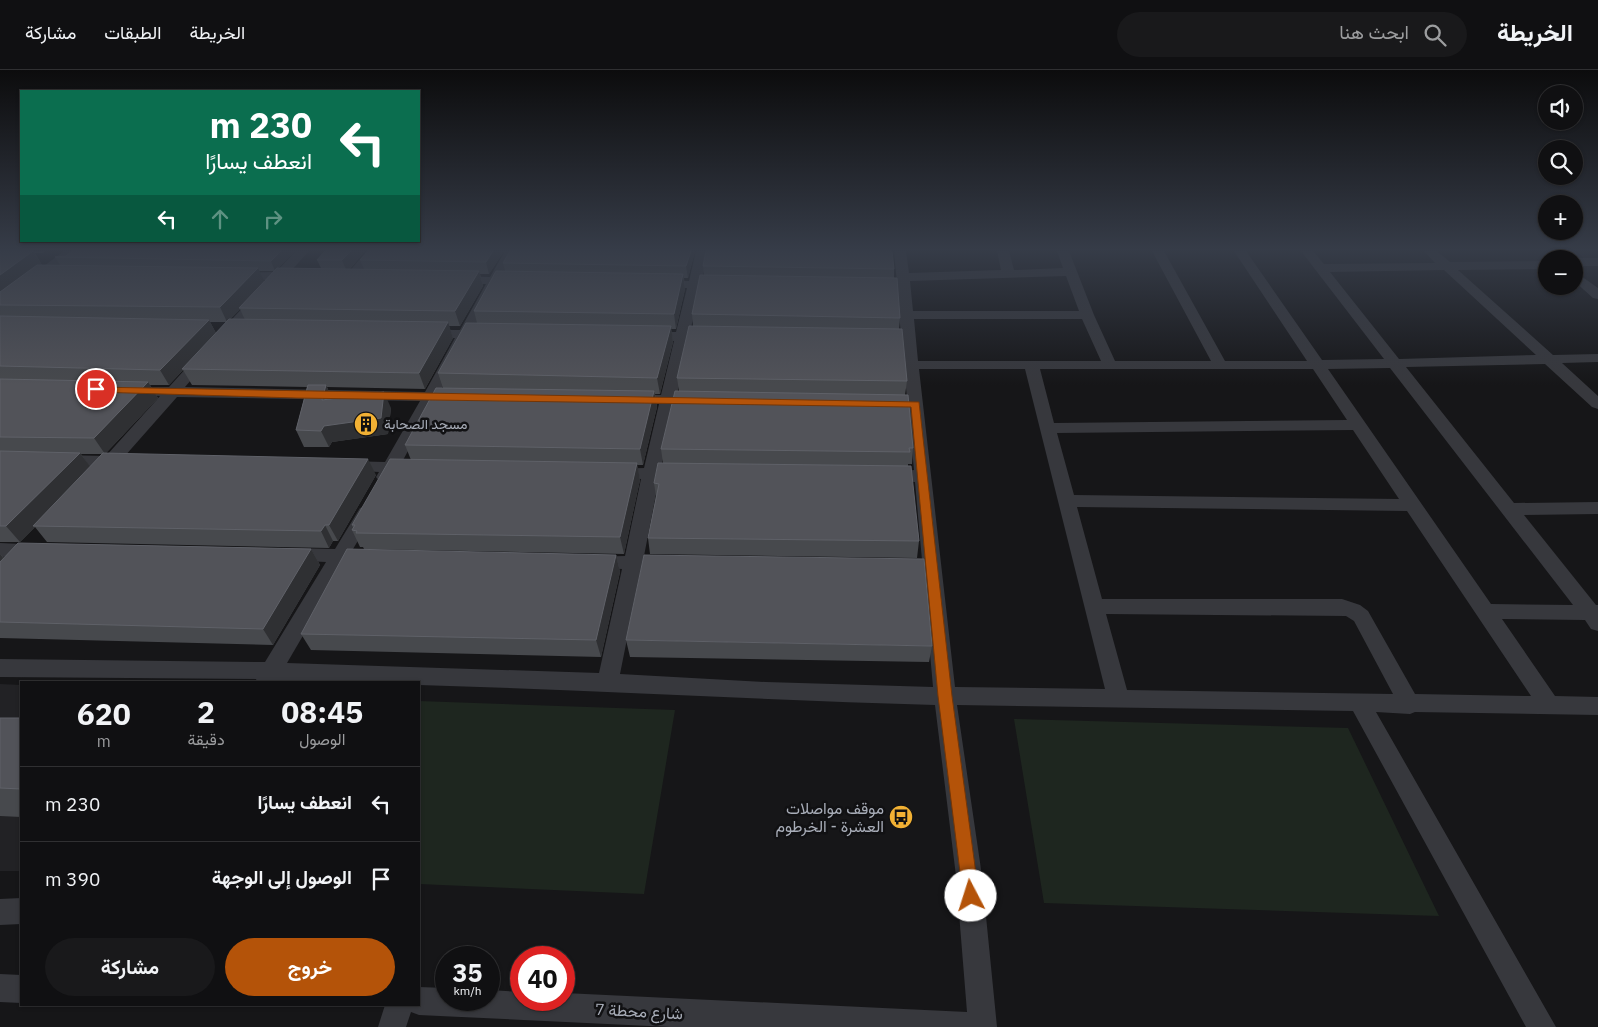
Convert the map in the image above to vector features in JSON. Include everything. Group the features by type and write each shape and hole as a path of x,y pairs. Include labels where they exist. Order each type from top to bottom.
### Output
{"street":[{"path":"0,305 13,296"},
{"path":"92,482 260,296"},
{"path":"268,677 341,556 486,296"},
{"path":"608,682 631,563 692,296"},
{"path":"903,296 945,696 970,876 983,1027"},
{"path":"1079,296 1110,365"},
{"path":"1183,296 1220,364"},
{"path":"1271,296 1549,706"},
{"path":"1341,296 1595,616"},
{"path":"1479,296 1598,404"},
{"path":"905,315 1087,315"},
{"path":"209,330 246,331"},
{"path":"409,333 494,334"},
{"path":"637,336 722,337"},
{"path":"859,339 908,339"},
{"path":"911,365 1319,365 1598,358"},
{"path":"1031,365 1119,700"},
{"path":"115,390 467,397"},
{"path":"619,399 714,400"},
{"path":"867,403 915,404"},
{"path":"1048,428 1358,425"},
{"path":"42,460 141,462"},
{"path":"331,466 429,469"},
{"path":"602,473 700,474"},
{"path":"874,476 922,476"},
{"path":"1066,501 1412,505"},
{"path":"1510,509 1598,508"},
{"path":"13,564 39,537"},
{"path":"0,550 56,551"},
{"path":"273,554 391,557"},
{"path":"575,562 680,564"},
{"path":"885,566 931,567"},
{"path":"1094,606 1342,607 1353,610 1361,616 1410,705"},
{"path":"1484,611 1595,616"},
{"path":"0,668 268,677 608,682 766,691 945,696 1410,705 1598,706"},
{"path":"1360,704 1542,1027"},
{"path":"0,912 20,911"},
{"path":"0,988 20,989"},
{"name":"شارع محطة 7","path":"420,1001 978,1027"},
{"path":"392,1027 399,1006"}],"shaded area":[{"path":"0,684 20,685 20,871 0,871"},
{"path":"420,701 675,710 644,894 420,884"},
{"path":"1014,719 1348,728 1439,916 1044,903"}],"building":[{"path":"0,296 231,296 220,307 0,305"},
{"path":"251,296 464,296 455,311 239,308"},
{"path":"482,296 678,296 674,314 474,311"},
{"path":"696,296 898,296 900,318 692,314"},
{"path":"0,316 209,320 160,370 0,366"},
{"path":"229,319 448,322 419,373 182,369"},
{"path":"466,323 671,326 657,378 438,373"},
{"path":"689,326 902,329 907,381 677,378"},
{"path":"0,379 148,382 94,438 0,437"},
{"path":"308,385 326,385 322,400 384,392 381,418 324,426 321,431 296,430"},
{"path":"436,388 654,391 640,449 405,445"},
{"path":"675,391 908,395 913,448 909,448 910,452 661,449"},
{"path":"0,451 80,453 6,526 0,526"},
{"path":"103,453 368,459 329,525 325,525 321,531 33,526"},
{"path":"390,459 637,463 620,537 356,533 357,531 352,530 355,525 352,525"},
{"path":"658,463 911,466 919,541 648,538 659,484 654,483"},
{"path":"18,543 311,549 263,629 0,622 0,562"},
{"path":"347,549 616,555 596,640 301,634"},
{"path":"644,555 924,559 932,646 626,640"},
{"path":"0,718 20,718 20,789 0,788"}],"place":[{"name":"مسجد الصحابة","path":"366,424"},
{"name":"موقف مواصلات العشرة - الخرطوم","path":"901,817"}],"route":[{"path":"96,389 296,395 915,404 945,696 970,876 971,896"}]}
